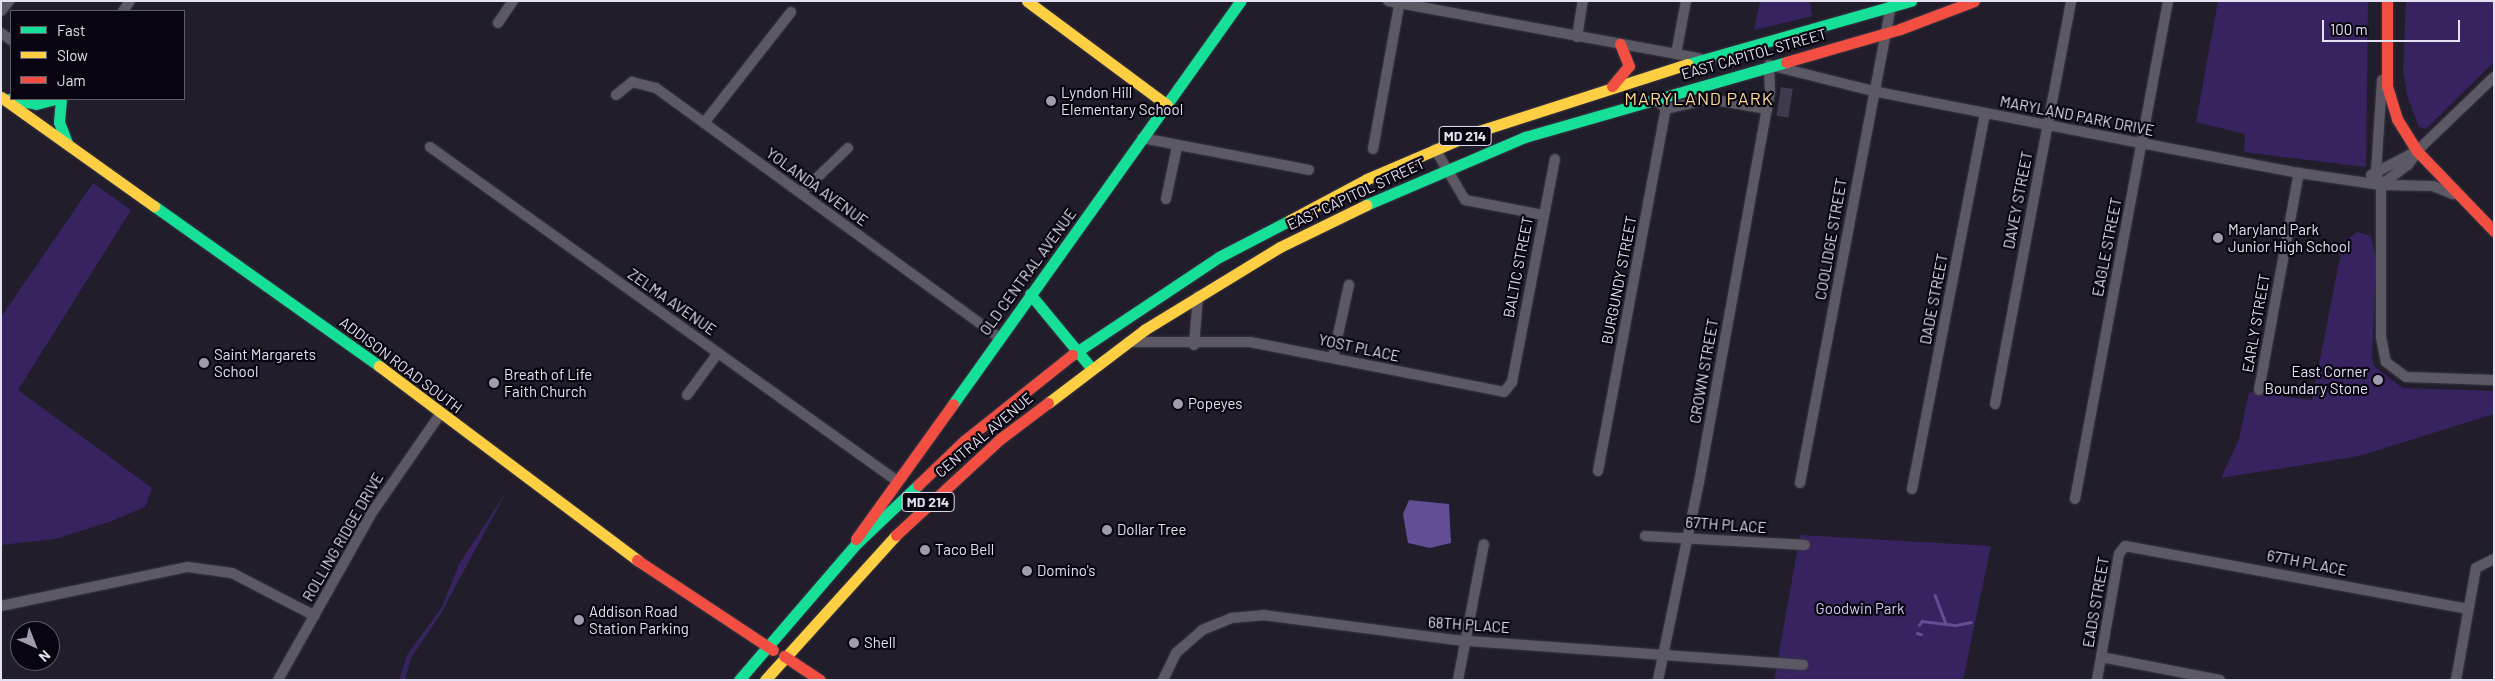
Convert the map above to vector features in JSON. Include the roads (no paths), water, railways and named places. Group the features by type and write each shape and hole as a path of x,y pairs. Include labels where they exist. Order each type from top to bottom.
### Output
{"main road":[{"path":"1027,1 1167,105"},
{"name":"OLD CENTRAL AVENUE","path":"841,561 1240,1"},
{"name":"EAST CAPITOL STREET","path":"1077,351 1219,257 1367,179 1435,149 1611,87 1721,57 1891,5 1911,1"},
{"name":"EAST CAPITOL STREET","path":"1092,369 1127,342 1198,296 1308,232 1446,169 1552,128 1885,33 1974,1"},
{"path":"2387,1 2386,50 2392,104 2417,151 2494,231"},
{"path":"1611,87 1629,66 1620,44"},
{"name":"ADDISON ROAD SOUTH","path":"2,97 441,413 630,555 820,680"},
{"path":"17,100 36,104 51,100"},
{"path":"61,100 59,116 67,143"},
{"path":"1030,294 1092,369"},
{"name":"CENTRAL AVENUE","path":"739,680 766,645 841,561 965,440 1077,351"},
{"name":"CENTRAL AVENUE","path":"765,680 784,656 924,506 1000,439 1092,369"}],"street":[{"path":"1,11 9,1"},
{"path":"498,23 513,1"},
{"path":"1388,1 1676,54 1721,57"},
{"path":"1577,37 1583,1"},
{"path":"1676,54 1686,1"},
{"name":"DAVEY STREET","path":"1995,404 2071,1"},
{"name":"EAGLE STREET","path":"2076,498 2168,1"},
{"path":"1373,149 1400,2"},
{"name":"COOLIDGE STREET","path":"1800,483 1873,91 1891,5"},
{"path":"704,123 791,12"},
{"path":"2386,50 2376,174 2381,185 2381,337 2386,362 2406,377 2494,380"},
{"name":"MARYLAND PARK DRIVE","path":"1770,65 1873,91 1985,114 2299,173 2350,178 2381,185 2433,186 2466,203"},
{"name":"CROWN STREET","path":"1658,680 1687,537 1767,110 1770,65"},
{"path":"2381,185 2408,165 2417,151 2494,77"},
{"name":"YOLANDA AVENUE","path":"616,95 628,84 649,84 999,337"},
{"path":"1654,98 1666,109 1710,99 1767,110"},
{"name":"BURGUNDY STREET","path":"1598,471 1666,109"},
{"name":"DADE STREET","path":"1912,489 1985,114"},
{"path":"1142,138 1309,170"},
{"path":"1166,199 1177,146"},
{"name":"ZELMA AVENUE","path":"430,147 897,481"},
{"path":"801,193 848,148"},
{"path":"1435,149 1465,200 1543,215"},
{"path":"2350,178 2376,174 2417,151"},
{"name":"BALTIC STREET","path":"1512,382 1555,159"},
{"name":"EARLY STREET","path":"2259,390 2299,173"},
{"path":"1333,357 1349,285"},
{"path":"1194,345 1198,296"},
{"name":"YOST PLACE","path":"1127,342 1194,345 1250,342 1333,357 1492,392 1504,392 1512,382"},
{"path":"687,395 718,353"},
{"name":"ROLLING RIDGE DRIVE","path":"278,680 371,514 441,413"},
{"name":"67TH PLACE","path":"1645,536 1805,545"},
{"path":"1458,680 1484,544"},
{"name":"EADS STREET","path":"2097,680 2120,551 2125,546 2141,548"},
{"name":"67TH PLACE","path":"2141,548 2468,609"},
{"path":"2456,680 2476,568 2494,559"},
{"path":"1,606 188,567 232,573 315,616"},
{"name":"68TH PLACE","path":"1163,680 1171,660 1194,636 1216,623 1243,616 1289,618 1467,640 1663,652 1802,665"},
{"path":"2101,657 2220,680"}],"waterway":[{"path":"1935,595 1946,623"},
{"path":"1919,625 1922,621 1956,625 1971,622"},
{"path":"1917,633 1921,634"}],"place":[{"name":"Lyndon Hill Elementary School","path":"1051,101"},
{"name":"Maryland Park Junior High School","path":"2218,238"},
{"name":"Saint Margarets School","path":"204,363"},
{"name":"East Corner Boundary Stone","path":"2378,380"},
{"name":"Breath of Life Faith Church","path":"494,383"},
{"name":"Popeyes","path":"1178,404"},
{"name":"Dollar Tree","path":"1107,530"},
{"name":"Taco Bell","path":"925,550"},
{"name":"Domino's","path":"1027,571"},
{"name":"Addison Road Station Parking","path":"579,620"},
{"name":"Shell","path":"854,643"}],"district":[{"name":"MARYLAND PARK","path":"1699,98"}],"park label":[{"name":"Goodwin Park","path":"1860,609"}]}
